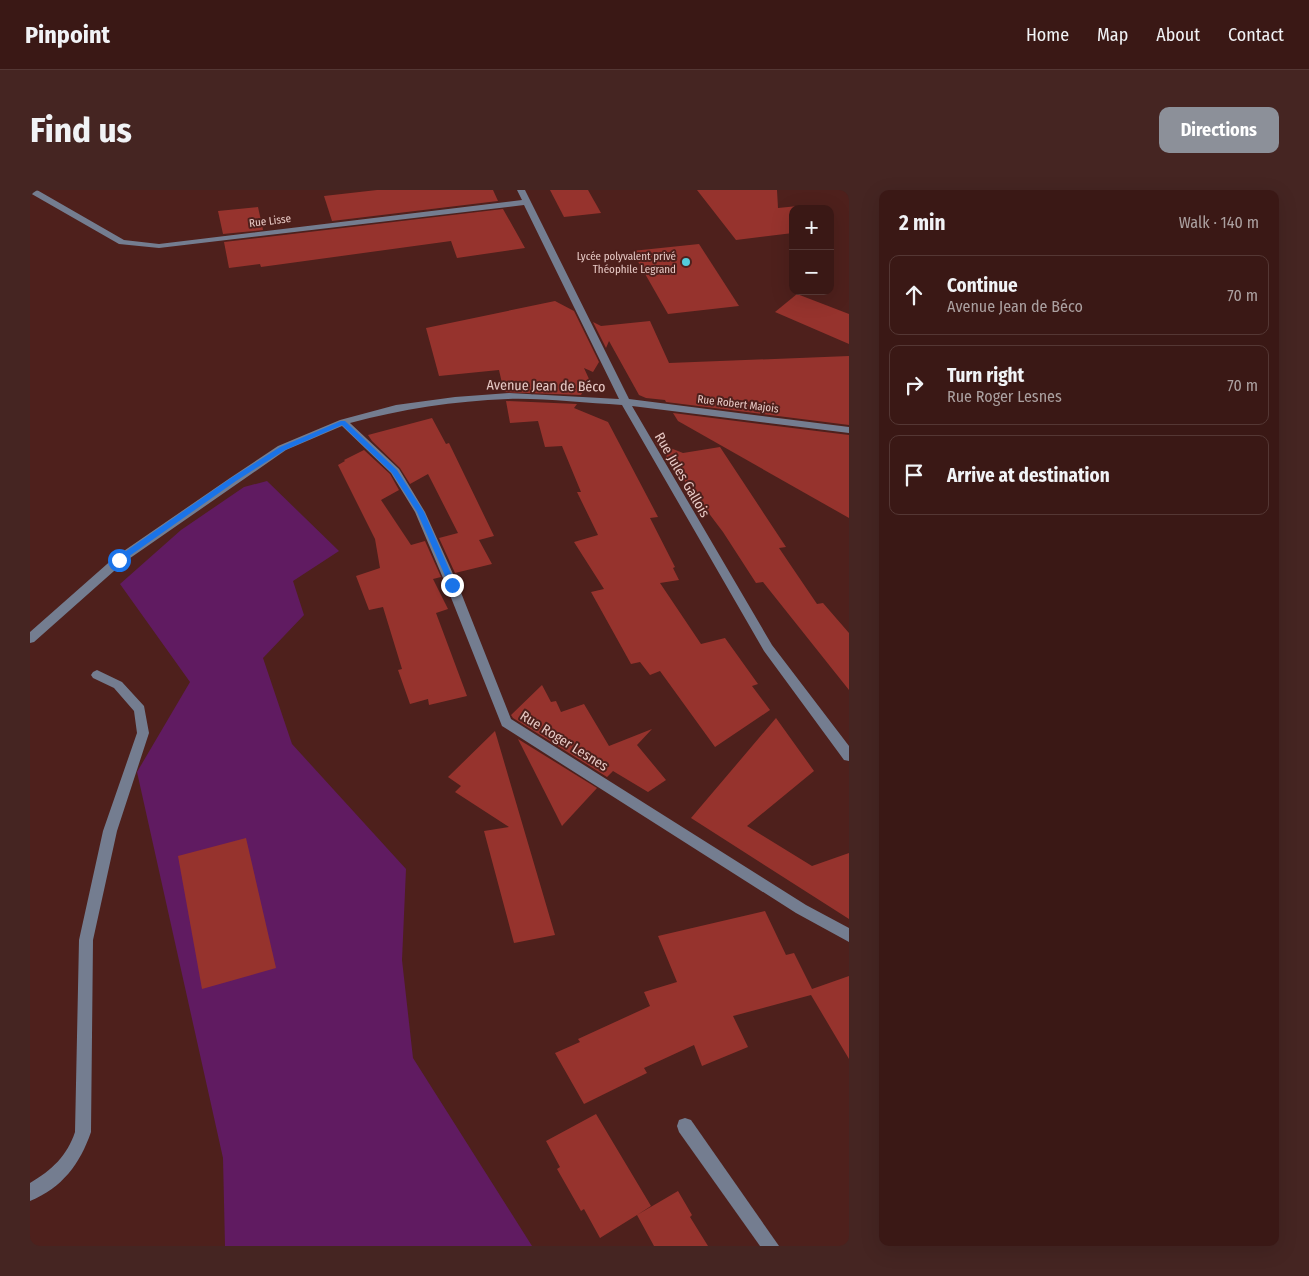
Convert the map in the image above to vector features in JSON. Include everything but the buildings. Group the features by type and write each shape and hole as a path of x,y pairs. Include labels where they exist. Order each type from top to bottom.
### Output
{"street":[{"name":"Rue Lisse","path":"31,190 122,242 159,246 526,202"},
{"name":"Rue Jules Gallois","path":"521,190 624,402 768,648 849,756"},
{"name":"Avenue Jean de Béco","path":"30,639 119,560 234,480 282,448 343,422 396,408 500,396 624,402"},
{"name":"Rue Robert Majois","path":"624,402 849,430"},
{"name":"Rue Roger Lesnes","path":"343,422 394,471 420,512 452,585 506,722 801,908 849,935"},
{"path":"30,1193 59,1175 77,1152 83,1132 86,940 110,831 143,733 140,709 118,685 98,675"},
{"path":"685,1126 770,1246"}],"shaded area":[{"path":"267,481 339,551 293,581 304,615 263,658 292,744 406,869 402,960 413,1058 532,1246 225,1246 223,1158 137,772 190,682 120,584 181,530 244,487"}],"place":[{"name":"Lycée polyvalent privé Théophile Legrand","path":"686,262"}],"route":[{"path":"119,560 282,448 343,422 394,471 420,512 452,585"}]}
